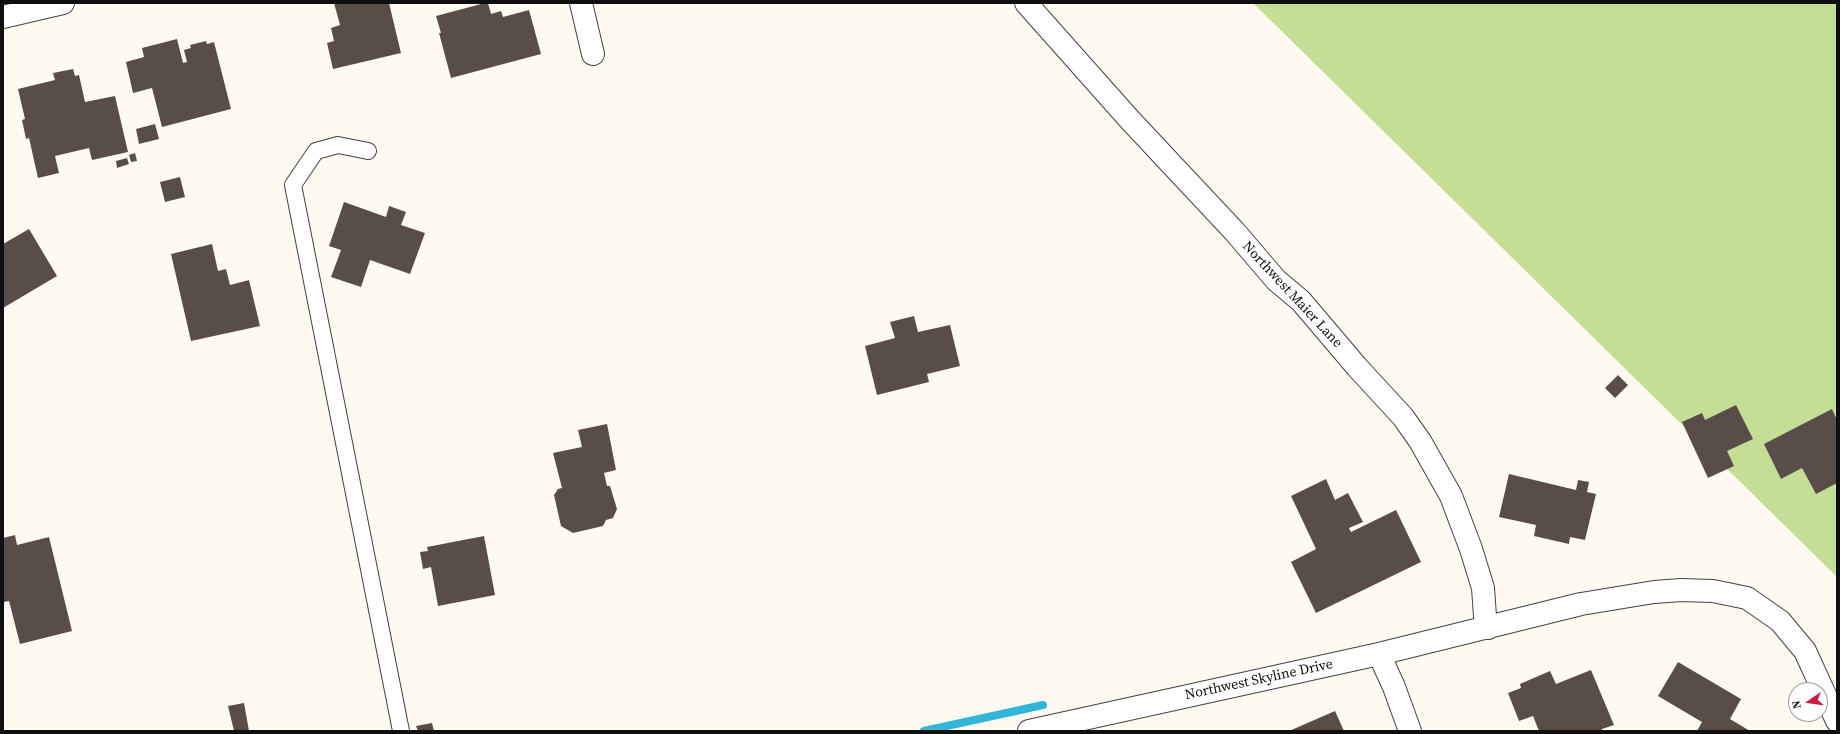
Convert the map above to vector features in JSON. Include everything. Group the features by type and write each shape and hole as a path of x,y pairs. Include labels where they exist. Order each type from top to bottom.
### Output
{"street":[{"path":"3,17 63,3"},
{"path":"580,3 593,54"},
{"name":"Northwest Maier Lane","path":"1026,3 1130,120 1235,232 1276,280 1301,301 1357,367 1403,416 1420,441 1451,496 1471,549 1483,588 1488,628"},
{"name":"Northwest Skyline Drive","path":"1029,731 1379,654 1581,604 1654,592 1681,590 1713,591 1747,598 1780,621 1805,651 1837,721"},
{"path":"1379,654 1394,687 1410,731"}],"lane":[{"path":"368,151 338,145 316,151 293,185 401,731"}],"green space":[{"path":"1253,3 1837,3 1837,577"}],"building":[{"path":"334,3 389,3 401,53 333,69 327,43 334,41 331,28 340,25"},
{"path":"488,3 491,14 501,11 503,17 529,10 541,54 451,78 436,16"},
{"path":"177,39 183,63 187,62 184,50 191,48 190,45 206,41 207,44 214,42 231,109 162,127 152,88 133,93 126,62 144,57 142,48"},
{"path":"73,69 75,76 79,75 85,102 115,96 128,152 92,160 89,148 55,156 59,173 38,178 29,138 26,139 22,120 25,119 18,89 55,80 53,73"},
{"path":"155,124 159,139 139,144 136,129"},
{"path":"135,153 137,161 131,162 129,155"},
{"path":"127,158 129,164 117,168 116,161"},
{"path":"180,177 185,197 165,202 160,182"},
{"path":"344,202 386,217 389,206 406,212 401,225 425,233 410,274 370,260 361,287 331,277 341,250 329,246"},
{"path":"29,229 57,276 3,308 3,244"},
{"path":"212,244 218,271 226,269 230,285 249,280 260,326 191,341 171,254"},
{"path":"914,316 918,332 950,325 960,366 927,374 929,382 877,395 865,346 895,338 890,322"},
{"path":"1618,375 1628,385 1615,398 1605,388"},
{"path":"1736,405 1753,439 1727,451 1734,466 1708,478 1682,422 1702,413 1705,420"},
{"path":"1832,409 1837,420 1837,483 1816,494 1802,468 1781,479 1764,444"},
{"path":"607,424 616,470 604,473 607,486 610,486 617,509 613,518 606,520 603,526 573,533 561,526 554,495 558,489 562,488 553,453 582,447 578,430"},
{"path":"1509,474 1576,490 1578,480 1589,482 1587,492 1596,494 1585,540 1570,537 1569,544 1534,536 1536,525 1499,517"},
{"path":"1326,479 1335,500 1348,493 1363,522 1349,528 1351,532 1396,510 1421,562 1316,613 1291,562 1316,549 1291,496"},
{"path":"15,535 17,545 49,537 72,631 20,644 9,601 4,602 3,599 3,538"},
{"path":"484,536 495,595 438,606 431,567 423,569 420,552 428,551 427,547"},
{"path":"1678,662 1741,699 1730,719 1750,731 1697,731 1702,722 1658,696"},
{"path":"1591,670 1614,725 1602,729 1602,731 1539,731 1533,716 1519,721 1508,693 1521,688 1520,684 1550,671 1556,684"},
{"path":"244,703 249,731 234,731 228,706"},
{"path":"1335,711 1344,731 1289,731"},
{"path":"432,723 434,731 418,731 416,726"}],"waterway":[{"path":"924,731 1043,705"}]}
